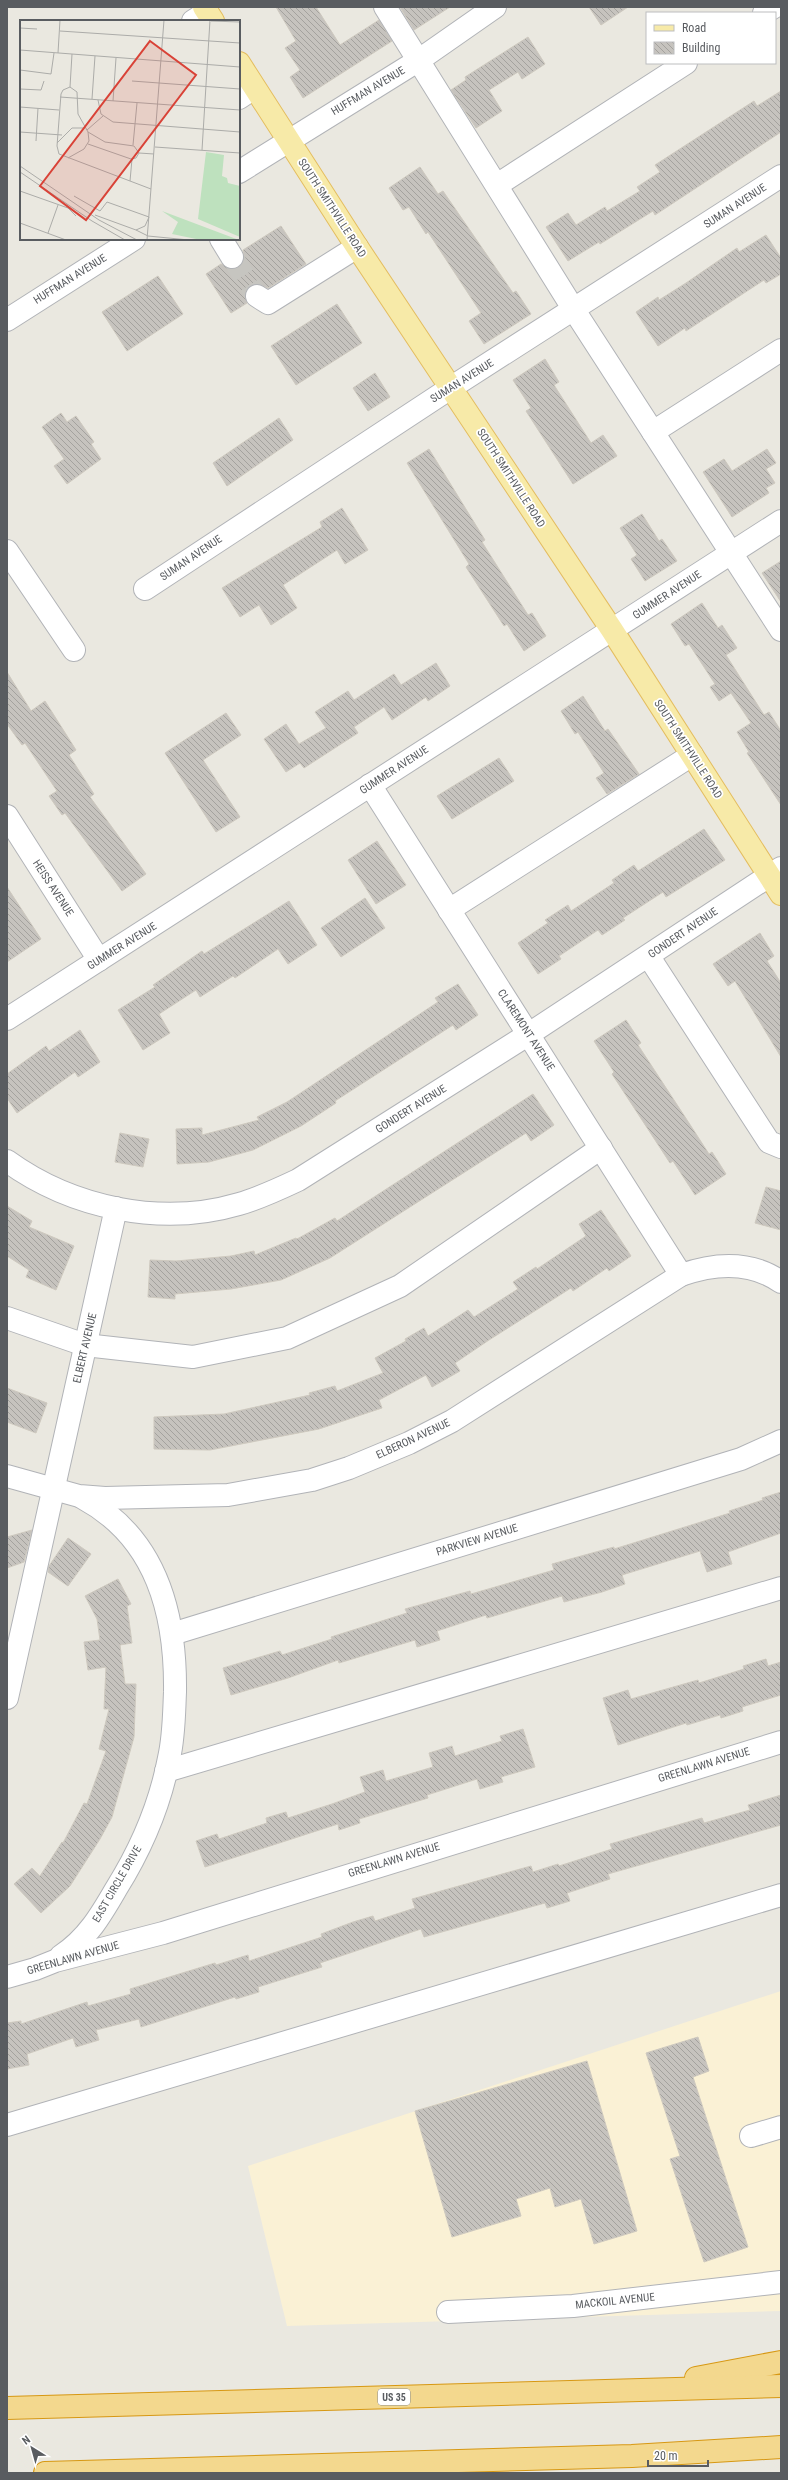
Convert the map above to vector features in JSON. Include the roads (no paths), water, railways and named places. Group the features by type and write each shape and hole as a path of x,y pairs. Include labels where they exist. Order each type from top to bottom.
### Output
{"highway":[{"path":"627,2391 781,2362"},
{"name":"US 35","path":"7,2408 781,2386"},
{"path":"45,2473 632,2456 781,2447"},
{"path":"701,2452 781,2453"}],"main road":[{"name":"SOUTH SMITHVILLE ROAD","path":"240,67 247,93 287,140 356,247 452,387 612,630 692,755 775,872 781,894"}],"street":[{"path":"385,7 574,310 781,630"},
{"name":"HUFFMAN AVENUE","path":"240,171 287,140 419,60 495,7"},
{"path":"497,185 684,64"},
{"name":"SUMAN AVENUE","path":"145,588 452,387 781,176"},
{"name":"HUFFMAN AVENUE","path":"7,320 132,240"},
{"path":"257,296 268,303 356,247"},
{"path":"653,432 781,350"},
{"name":"GUMMER AVENUE","path":"7,1019 781,520"},
{"path":"7,550 74,650"},
{"path":"449,910 692,755"},
{"name":"CLAREMONT AVENUE","path":"370,784 682,1275"},
{"name":"HEISS AVENUE","path":"7,816 99,960"},
{"name":"GONDERT AVENUE","path":"7,1161 53,1190 81,1200 116,1208 174,1213 208,1211 239,1204 269,1194 298,1180 529,1034 775,872"},
{"path":"649,956 769,1142 781,1147"},
{"path":"7,1318 86,1345 193,1357 287,1338 400,1286 601,1148"},
{"name":"ELBERT AVENUE","path":"7,1698 116,1208"},
{"name":"ELBERON AVENUE","path":"7,1476 17,1485 54,1487 79,1496 160,1498 228,1495 312,1480 349,1468 409,1443 452,1421 682,1275 717,1266 744,1266 764,1273 781,1282"},
{"name":"PARKVIEW AVENUE","path":"172,1634 741,1459 781,1442"},
{"name":"EAST CIRCLE DRIVE","path":"55,1961 72,1949 87,1935 130,1868 147,1832 166,1771 174,1715 175,1673 172,1634 161,1588 149,1562 134,1539 116,1520 79,1496"},
{"path":"166,1771 781,1588"},
{"name":"GREENLAWN AVENUE","path":"7,1977 35,1969 55,1961 163,1933 781,1742"},
{"path":"7,2124 781,1895"},
{"path":"751,2136 781,2127"},
{"name":"MACKOIL AVENUE","path":"448,2312 573,2306 781,2282"}],"tunnel":[{"path":"232,257 257,296"}]}
